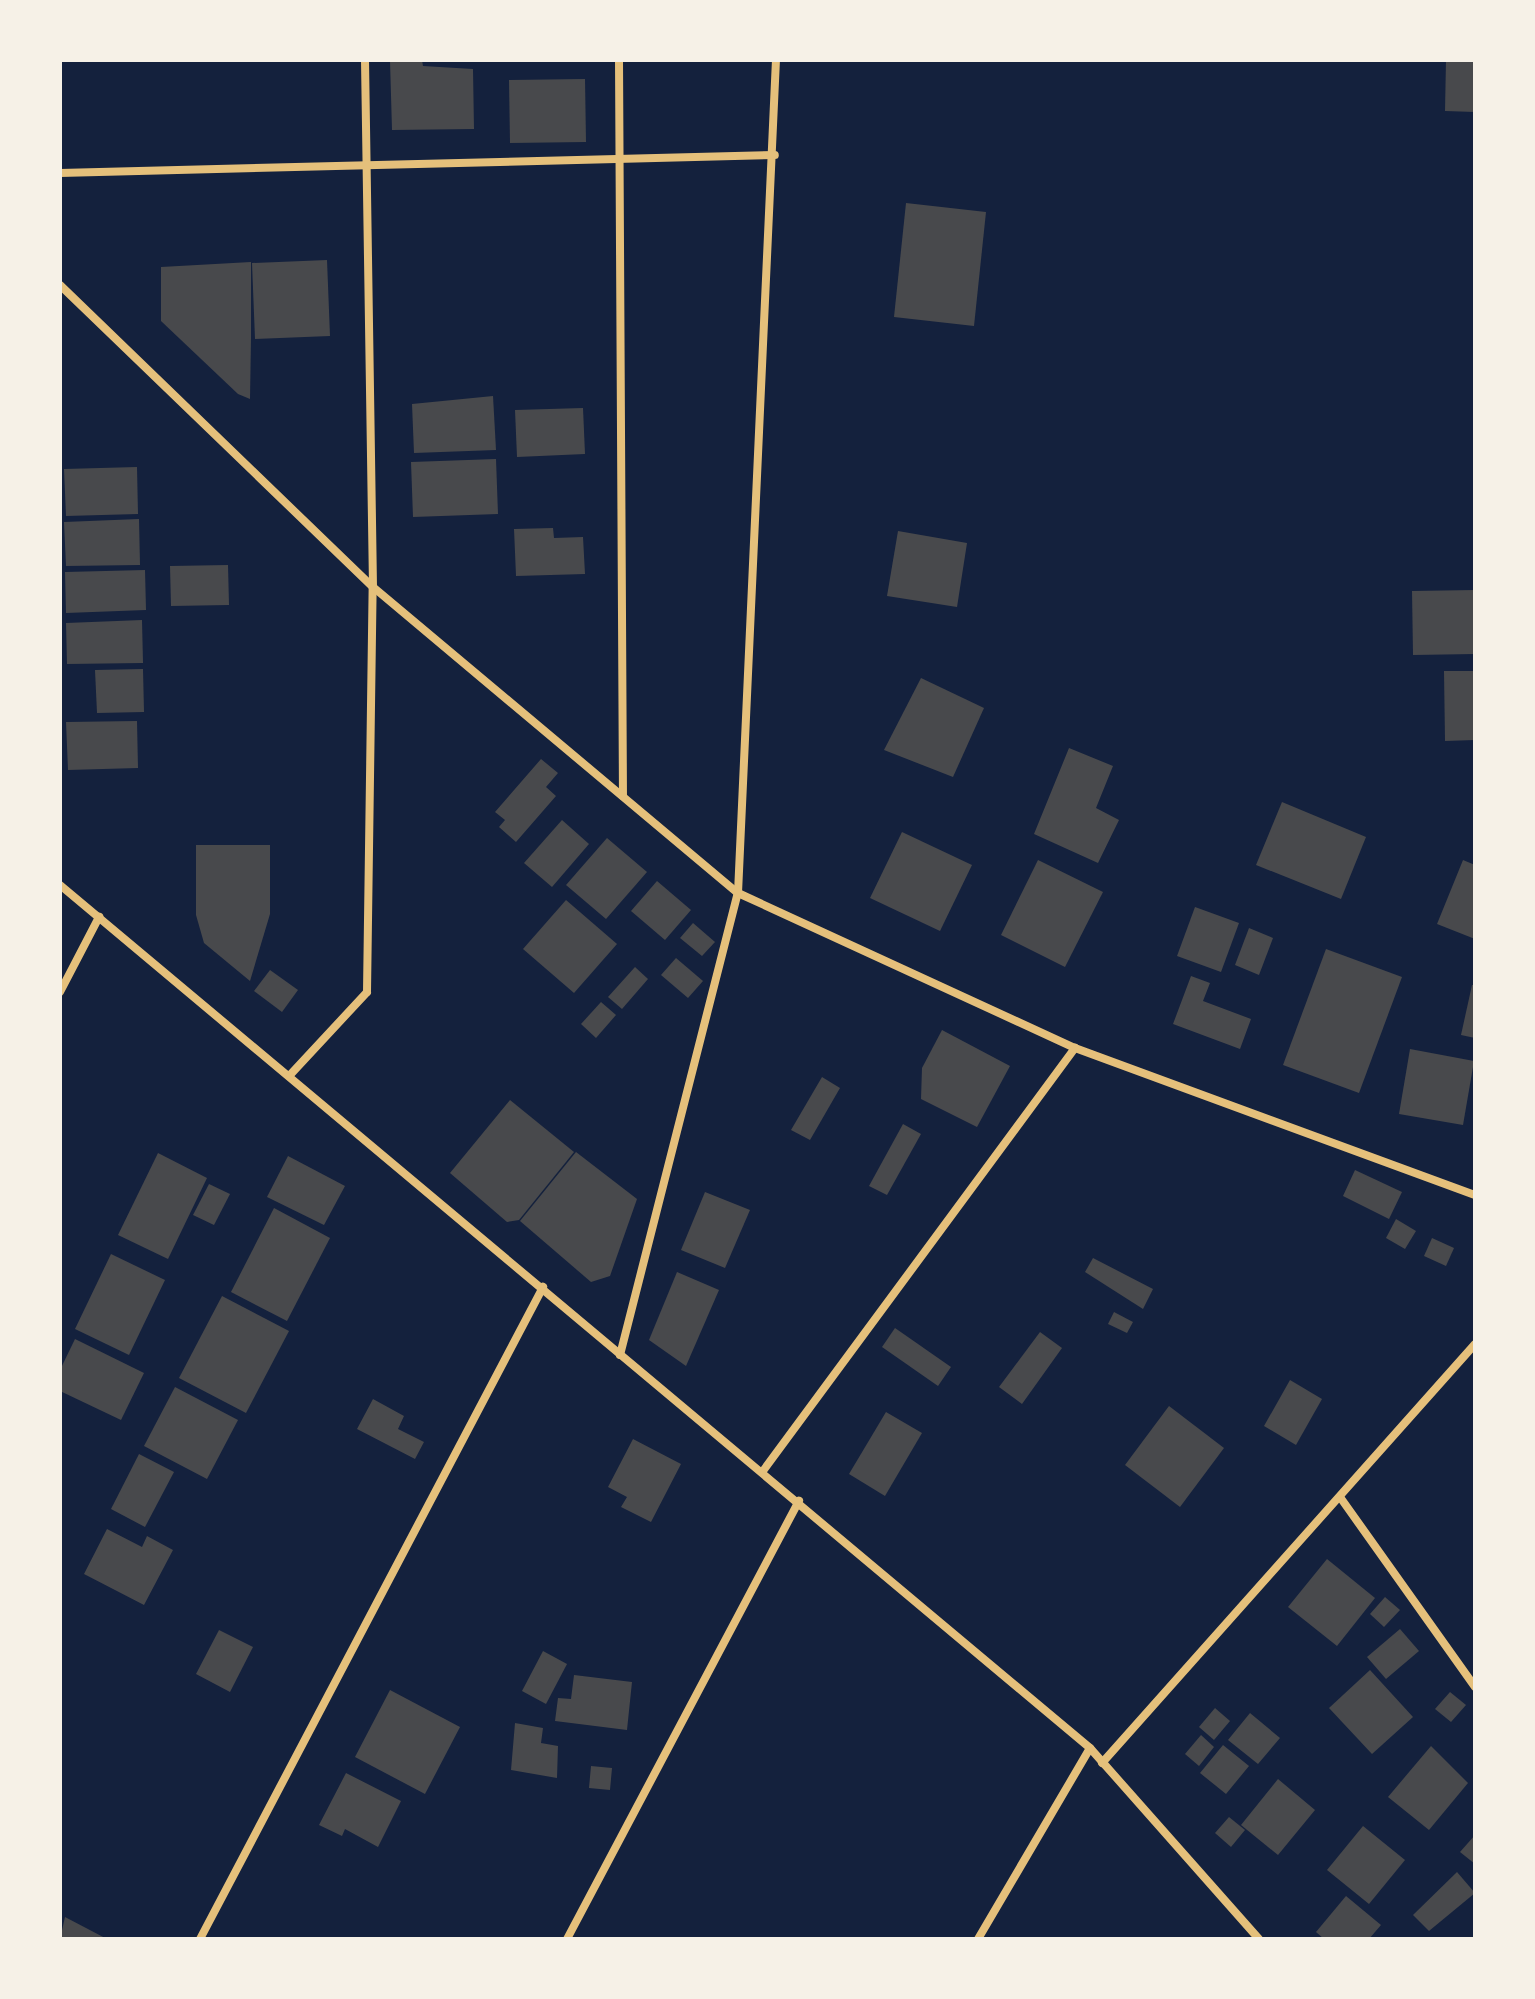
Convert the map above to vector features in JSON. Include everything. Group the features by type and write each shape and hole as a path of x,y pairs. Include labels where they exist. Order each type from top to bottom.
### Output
{"street":[{"path":"290,1075 367,992 373,587 370,167 365,60"},
{"path":"619,60 623,796"},
{"path":"620,1355 738,893 775,155 776,60"},
{"path":"60,173 370,167 619,156 775,155"},
{"path":"60,285 373,587 738,893 1075,1048 1475,1195"},
{"path":"60,885 543,1287 620,1355 799,1501 1090,1748 1259,1939"},
{"path":"60,992 99,917"},
{"path":"763,1471 1075,1048"},
{"path":"200,1939 543,1287"},
{"path":"1102,1763 1475,1344"},
{"path":"1340,1497 1475,1687"},
{"path":"567,1939 799,1501"},
{"path":"978,1939 1090,1748"}],"building":[{"path":"422,60 423,66 473,69 474,129 392,130 390,61"},
{"path":"1446,60 1475,60 1475,112 1445,111"},
{"path":"585,79 586,142 510,143 509,80"},
{"path":"906,203 986,212 974,326 894,317"},
{"path":"327,260 330,336 255,339 252,263"},
{"path":"251,262 250,399 238,394 161,321 161,267"},
{"path":"493,396 496,450 414,453 412,404"},
{"path":"583,408 585,454 517,457 515,410"},
{"path":"496,459 498,514 413,517 411,462"},
{"path":"137,467 138,514 66,516 64,469"},
{"path":"139,519 140,565 66,566 64,522"},
{"path":"553,528 554,538 583,537 585,574 516,576 514,529"},
{"path":"898,531 967,543 957,607 887,596"},
{"path":"228,565 229,605 171,606 170,566"},
{"path":"145,570 146,610 66,613 65,572"},
{"path":"1475,590 1475,654 1413,655 1412,591"},
{"path":"142,620 143,663 67,664 66,623"},
{"path":"143,669 144,712 97,713 95,670"},
{"path":"1444,671 1475,671 1475,740 1445,741"},
{"path":"921,678 984,708 953,777 884,750"},
{"path":"137,721 138,768 68,770 66,722"},
{"path":"1069,748 1113,766 1096,808 1119,820 1098,863 1034,834"},
{"path":"541,759 558,773 546,787 556,796 516,842 499,827 505,820 495,812"},
{"path":"1282,802 1366,837 1341,899 1256,865"},
{"path":"562,820 589,844 552,887 524,863"},
{"path":"902,832 972,865 940,931 870,898"},
{"path":"607,838 647,872 606,919 566,885"},
{"path":"196,845 270,845 270,914 250,981 204,943 196,915"},
{"path":"1038,860 1103,892 1065,967 1001,935"},
{"path":"1463,860 1475,865 1475,939 1437,924"},
{"path":"657,881 691,910 665,940 631,911"},
{"path":"566,900 617,944 574,993 523,949"},
{"path":"1195,907 1239,923 1221,972 1177,956"},
{"path":"693,923 715,942 702,956 680,938"},
{"path":"1249,928 1273,938 1259,975 1235,965"},
{"path":"1326,949 1402,977 1359,1093 1283,1065"},
{"path":"676,958 703,981 688,998 661,975"},
{"path":"635,967 648,979 622,1009 608,997"},
{"path":"270,970 298,990 282,1012 254,991"},
{"path":"1191,976 1210,983 1203,1001 1251,1019 1240,1049 1173,1024"},
{"path":"1472,985 1475,985 1475,1038 1461,1035"},
{"path":"601,1002 616,1015 596,1038 581,1024"},
{"path":"942,1030 1010,1066 977,1127 921,1099 922,1068"},
{"path":"1410,1049 1474,1061 1463,1125 1399,1114"},
{"path":"822,1077 840,1088 810,1140 791,1130"},
{"path":"510,1100 574,1152 519,1220 507,1222 450,1173"},
{"path":"903,1124 921,1134 887,1195 869,1186"},
{"path":"576,1152 637,1199 610,1276 591,1282 520,1221"},
{"path":"158,1153 207,1178 168,1259 118,1235"},
{"path":"288,1156 345,1186 324,1225 267,1197"},
{"path":"1355,1170 1402,1192 1389,1219 1343,1196"},
{"path":"209,1184 230,1194 214,1225 193,1215"},
{"path":"705,1192 750,1210 725,1268 681,1250"},
{"path":"274,1208 330,1238 287,1321 231,1292"},
{"path":"1396,1219 1416,1231 1405,1249 1386,1238"},
{"path":"1432,1238 1454,1248 1446,1266 1424,1256"},
{"path":"111,1254 165,1280 129,1355 75,1329"},
{"path":"1093,1258 1153,1289 1143,1309 1085,1272"},
{"path":"677,1272 719,1290 686,1366 649,1340"},
{"path":"222,1296 289,1331 246,1413 179,1378"},
{"path":"1114,1312 1133,1322 1127,1333 1108,1324"},
{"path":"895,1328 951,1367 938,1386 882,1347"},
{"path":"1040,1332 1062,1348 1022,1404 999,1387"},
{"path":"75,1339 144,1373 121,1420 60,1391 60,1370"},
{"path":"1290,1380 1322,1399 1296,1445 1264,1426"},
{"path":"175,1387 238,1420 207,1479 144,1446"},
{"path":"373,1399 404,1416 398,1429 424,1442 415,1459 357,1429"},
{"path":"1169,1406 1224,1448 1180,1507 1125,1465"},
{"path":"886,1412 922,1433 885,1496 849,1474"},
{"path":"633,1439 681,1464 651,1522 621,1507 627,1497 608,1487"},
{"path":"139,1454 174,1472 145,1527 111,1509"},
{"path":"107,1529 142,1547 147,1536 173,1550 144,1605 84,1574"},
{"path":"1327,1559 1375,1598 1337,1646 1288,1607"},
{"path":"1385,1597 1400,1610 1384,1627 1370,1614"},
{"path":"1400,1629 1419,1651 1386,1679 1367,1657"},
{"path":"219,1630 253,1647 230,1692 196,1674"},
{"path":"543,1651 567,1664 546,1704 522,1691"},
{"path":"1370,1670 1413,1717 1372,1754 1329,1708"},
{"path":"574,1675 632,1682 627,1730 555,1721 558,1698 571,1699"},
{"path":"390,1690 460,1727 425,1794 355,1757"},
{"path":"1450,1692 1466,1705 1451,1722 1435,1709"},
{"path":"1215,1708 1230,1721 1214,1740 1199,1727"},
{"path":"1250,1713 1280,1738 1258,1764 1228,1740"},
{"path":"515,1723 543,1728 541,1743 558,1746 557,1778 511,1770"},
{"path":"1201,1735 1214,1747 1199,1766 1185,1754"},
{"path":"1223,1745 1249,1766 1226,1794 1200,1773"},
{"path":"1431,1746 1468,1783 1429,1830 1388,1797"},
{"path":"591,1766 612,1768 610,1790 589,1788"},
{"path":"346,1773 401,1801 378,1847 345,1829 342,1836 319,1825"},
{"path":"1278,1779 1315,1810 1278,1855 1241,1825"},
{"path":"1229,1817 1245,1830 1231,1847 1215,1833"},
{"path":"1363,1826 1405,1860 1369,1904 1327,1870"},
{"path":"1475,1835 1475,1864 1460,1852"},
{"path":"1457,1872 1475,1893 1429,1931 1413,1915"},
{"path":"1346,1896 1381,1925 1369,1939 1324,1939 1316,1932"},
{"path":"65,1917 107,1939 60,1939"}]}
